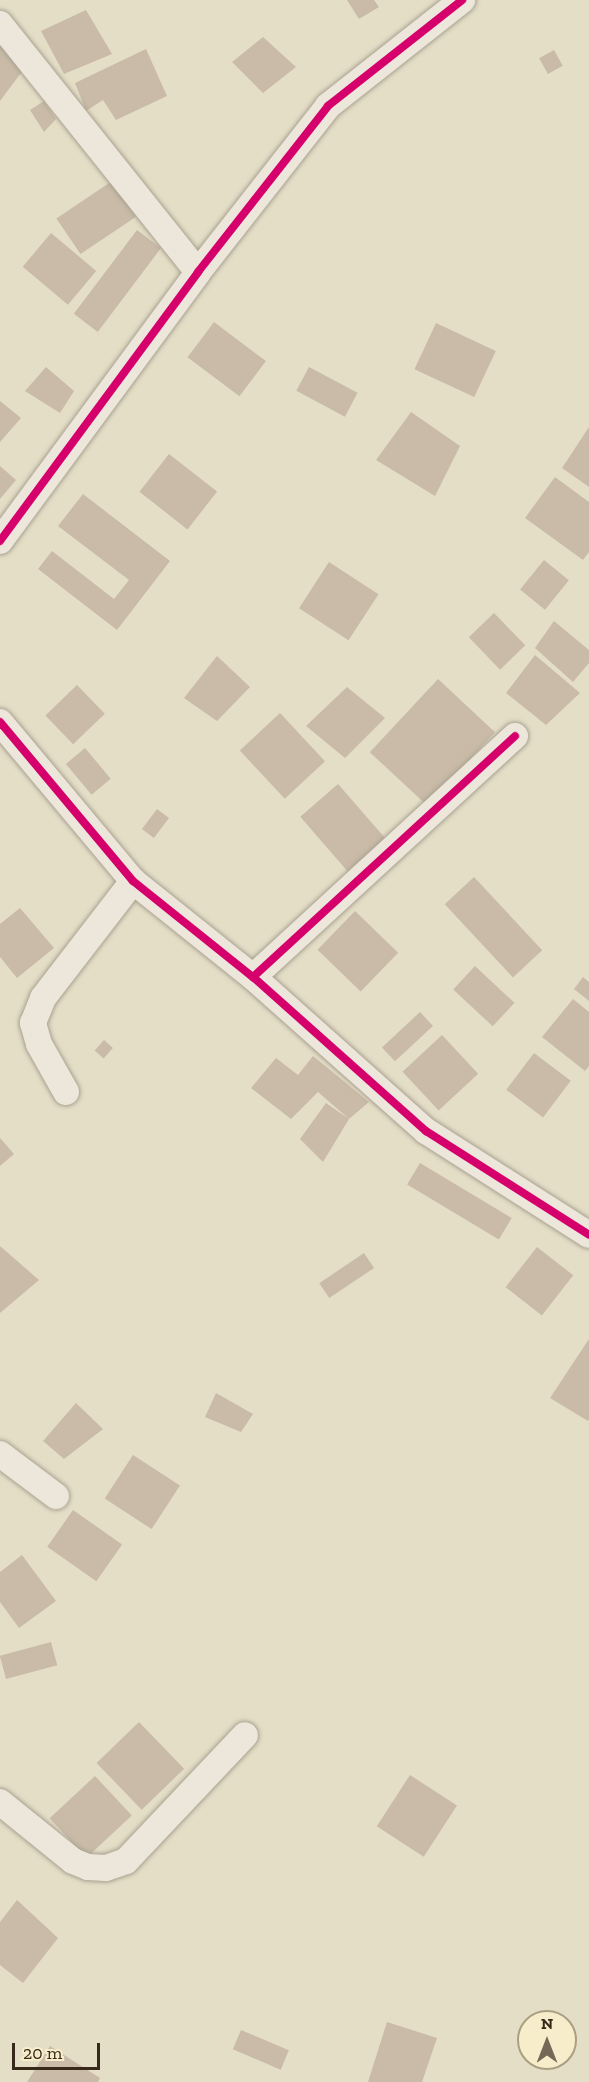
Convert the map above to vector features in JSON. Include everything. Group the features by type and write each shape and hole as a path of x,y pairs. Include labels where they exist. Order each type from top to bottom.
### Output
{"street":[{"path":"0,542 198,272 328,106 462,0"},
{"path":"0,24 198,272"},
{"path":"0,722 133,881 253,977 426,1131 589,1234"},
{"path":"253,977 515,736"},
{"path":"66,1092 39,1044 33,1023 43,998 133,881"},
{"path":"0,1454 56,1496"},
{"path":"0,1802 73,1861 88,1868 106,1868 126,1861 245,1735"}],"building":[{"path":"347,0 374,0 379,7 359,19"},
{"path":"86,10 112,54 64,74 41,31"},
{"path":"263,37 296,67 263,93 232,62"},
{"path":"0,46 27,65 0,101"},
{"path":"146,49 167,96 116,120 103,100 86,111 75,83"},
{"path":"554,50 563,66 548,74 539,58"},
{"path":"44,101 56,119 44,132 30,110"},
{"path":"112,181 136,217 80,254 56,218"},
{"path":"137,230 161,248 98,332 74,314"},
{"path":"51,233 96,271 68,305 23,267"},
{"path":"214,322 266,361 239,396 188,357"},
{"path":"436,323 496,351 474,397 414,369"},
{"path":"46,367 74,391 60,413 25,391"},
{"path":"309,367 358,393 345,417 296,391"},
{"path":"0,401 21,418 0,442"},
{"path":"411,412 460,446 435,496 376,460"},
{"path":"589,427 589,487 562,468"},
{"path":"169,454 217,492 188,529 139,492"},
{"path":"0,466 16,480 0,499"},
{"path":"555,477 589,502 589,552 583,560 525,518"},
{"path":"83,494 170,561 117,630 38,569 52,551 114,599 129,580 58,526"},
{"path":"544,560 569,580 545,610 520,590"},
{"path":"329,562 378,594 349,640 299,608"},
{"path":"494,613 525,645 500,670 469,637"},
{"path":"554,621 589,650 589,663 573,682 535,648"},
{"path":"535,655 580,693 546,725 506,693"},
{"path":"217,656 250,687 217,721 184,698"},
{"path":"438,679 495,732 427,805 370,752"},
{"path":"77,685 105,714 73,744 45,716"},
{"path":"347,687 385,718 345,758 306,726"},
{"path":"280,713 325,761 285,799 240,751"},
{"path":"85,748 111,779 92,795 66,764"},
{"path":"338,784 385,838 348,871 300,817"},
{"path":"157,809 169,818 154,838 142,829"},
{"path":"474,877 542,950 513,977 445,904"},
{"path":"20,908 54,948 17,978 0,957 0,924"},
{"path":"355,911 398,953 361,992 317,950"},
{"path":"475,966 514,1003 493,1026 453,989"},
{"path":"583,977 589,982 589,1001 574,989"},
{"path":"573,999 589,1012 589,1066 585,1071 542,1037"},
{"path":"420,1012 433,1026 395,1061 382,1047"},
{"path":"442,1035 478,1074 439,1111 403,1072"},
{"path":"104,1040 113,1048 104,1058 95,1050"},
{"path":"534,1053 571,1081 543,1117 506,1090"},
{"path":"313,1056 369,1102 349,1119 318,1092 291,1119 251,1088 276,1058 298,1075"},
{"path":"326,1103 349,1119 323,1162 300,1139"},
{"path":"0,1138 14,1154 0,1166"},
{"path":"420,1163 512,1218 499,1240 407,1184"},
{"path":"0,1246 39,1280 0,1313"},
{"path":"537,1247 573,1275 542,1316 506,1287"},
{"path":"364,1253 374,1268 329,1298 319,1283"},
{"path":"589,1339 589,1419 588,1421 550,1398"},
{"path":"216,1393 253,1414 241,1432 205,1417"},
{"path":"76,1403 103,1429 64,1459 43,1441"},
{"path":"133,1455 180,1485 152,1529 105,1499"},
{"path":"73,1510 122,1544 96,1581 47,1547"},
{"path":"22,1555 56,1601 19,1628 0,1602 0,1572"},
{"path":"51,1642 57,1665 6,1679 0,1656"},
{"path":"139,1722 184,1769 142,1810 97,1763"},
{"path":"410,1775 457,1805 424,1857 377,1826"},
{"path":"95,1776 132,1815 86,1858 50,1818"},
{"path":"17,1900 58,1938 23,1983 0,1965 0,1922"},
{"path":"387,2022 437,2038 422,2082 368,2082"},
{"path":"241,2030 289,2050 281,2070 233,2049"},
{"path":"50,2046 100,2078 98,2082 27,2082"}],"cycle path":[{"path":"0,541 198,272 328,106 462,0"},
{"path":"0,722 133,881 253,977 426,1131 589,1235"},
{"path":"253,977 515,736"}]}
